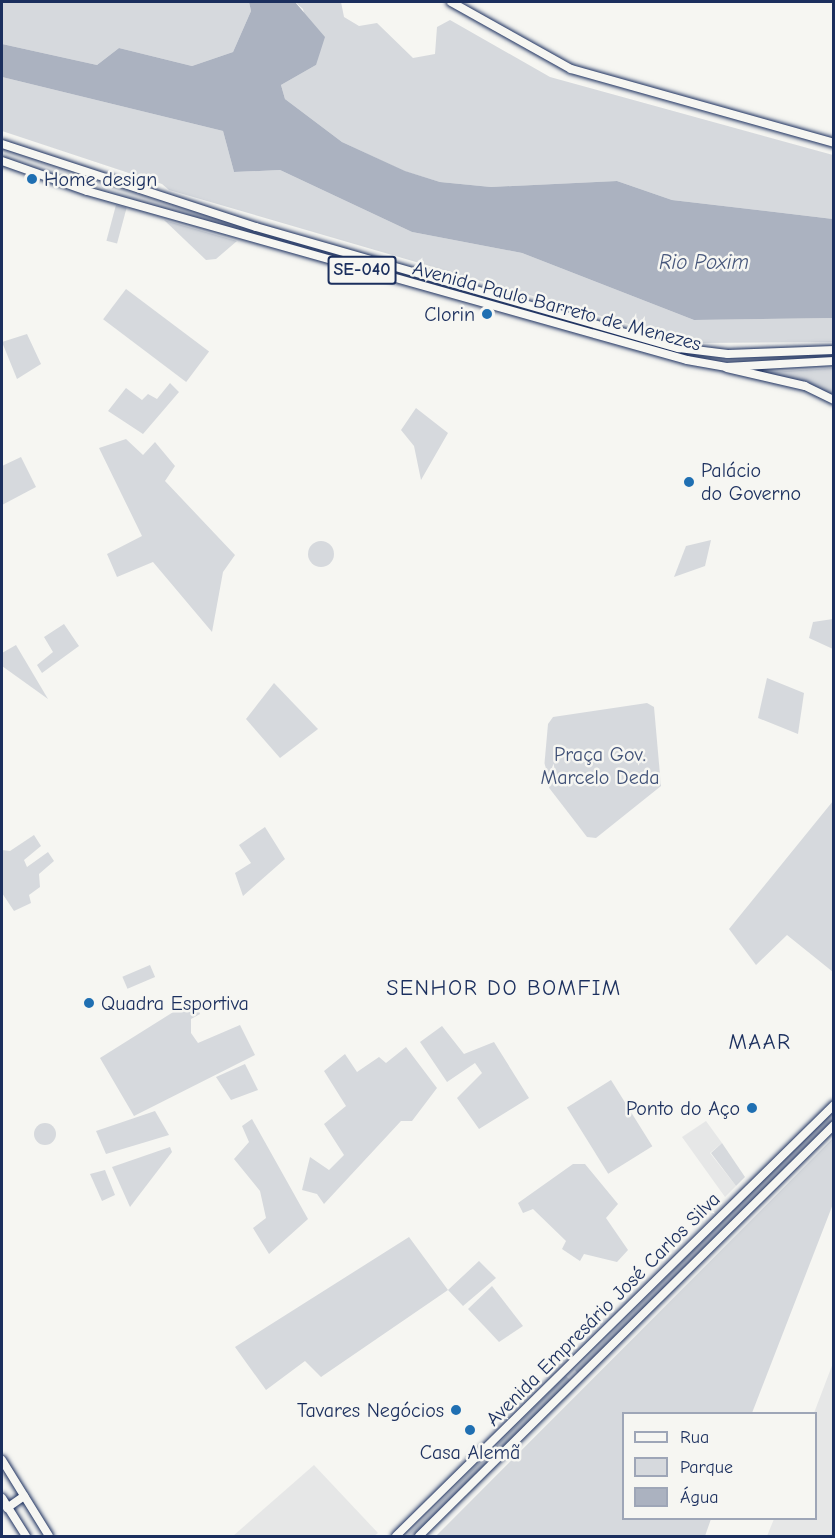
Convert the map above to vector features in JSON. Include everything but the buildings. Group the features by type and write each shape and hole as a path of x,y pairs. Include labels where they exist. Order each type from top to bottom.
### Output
{"main road":[{"path":"451,2 571,69 834,143"},
{"name":"Avenida Paulo Barreto de Menezes","path":"2,144 160,197 705,353 834,350"},
{"name":"Avenida Paulo Barreto de Menezes","path":"2,161 153,210 573,331 726,367"},
{"path":"153,210 160,197"},
{"name":"SE-040","path":"726,367 834,361"},
{"path":"726,367 805,386 834,400"},
{"name":"Avenida Empresário José Carlos Silva","path":"396,1536 834,1105"},
{"name":"Avenida Empresário José Carlos Silva","path":"419,1536 834,1125"},
{"path":"567,1368 576,1380"},
{"path":"2,1460 49,1536"},
{"path":"7,1508 24,1497"},
{"path":"2,1498 26,1536"}],"shaded area":[{"path":"706,1121 722,1143 710,1153 736,1186 725,1197 682,1137"},
{"path":"833,1363 833,1536 767,1536 774,1520 817,1520 817,1412 814,1412"},
{"path":"314,1465 378,1533 374,1536 233,1536"}],"green space":[{"path":"2,2 249,2 251,11 233,52 192,66 119,48 97,65 2,44"},
{"path":"295,2 341,2 344,17 359,26 377,23 413,58 435,54 437,27 450,20 550,77 833,155 833,219 672,200 617,181 491,187 440,182 404,171 342,142 285,99 281,85 316,65 303,9"},
{"path":"2,77 223,131 234,172 280,170 412,232 522,253 694,320 833,318 833,342 694,343 169,190 162,184 2,131"},
{"path":"116,205 127,208 117,244 106,241"},
{"path":"164,220 237,241 216,259 206,260"},
{"path":"126,289 209,352 186,382 103,319"},
{"path":"27,334 41,364 17,379 2,342"},
{"path":"833,368 833,396 752,373"},
{"path":"170,383 179,392 143,434 108,411 126,388 142,400 148,394 157,399"},
{"path":"416,408 448,433 421,480 414,446 401,430"},
{"path":"126,439 143,455 155,442 175,466 165,481 235,555 223,572 212,632 153,562 117,577 107,554 142,536 99,448"},
{"path":"21,457 36,487 2,505 2,466"},
{"path":"711,540 705,566 674,577 686,546"},
{"path":"321,541 331,544 334,554 331,564 321,567 311,564 308,554 311,544"},
{"path":"833,619 833,649 809,638 813,622"},
{"path":"64,624 79,646 42,673 37,665 53,652 44,637"},
{"path":"16,645 48,699 2,666 2,653"},
{"path":"767,678 804,693 798,734 758,718"},
{"path":"274,683 318,729 280,758 246,719"},
{"name":"Praça Gov. Marcelo Deda","path":"647,703 654,707 661,786 596,838 587,837 543,780 548,724 553,717"},
{"path":"833,801 833,972 787,935 756,965 729,929"},
{"path":"265,827 285,859 243,896 235,873 251,863 239,845"},
{"path":"34,835 41,846 24,860 27,867 48,852 54,861 39,874 40,887 29,895 31,903 14,911 2,893 2,850 10,851"},
{"path":"150,965 155,977 127,989 122,977"},
{"path":"194,999 200,1014 191,1019 191,1033 198,1043 240,1025 255,1055 134,1116 100,1058"},
{"path":"442,1026 464,1054 494,1042 529,1098 479,1129 457,1098 482,1073 475,1063 447,1082 420,1042"},
{"path":"406,1047 437,1088 412,1121 401,1121 324,1204 317,1194 302,1190 310,1157 329,1170 344,1155 324,1124 346,1106 324,1071 345,1054 357,1072 379,1057 386,1063"},
{"path":"245,1064 258,1090 231,1100 216,1077"},
{"path":"611,1080 652,1146 608,1174 567,1108"},
{"path":"833,1109 833,1120 578,1374 575,1370"},
{"path":"155,1111 169,1135 106,1154 96,1131"},
{"path":"252,1119 308,1219 269,1254 253,1228 266,1218 260,1191 234,1159 249,1142 242,1126"},
{"path":"45,1123 53,1126 56,1134 53,1142 45,1145 37,1142 34,1134 37,1126"},
{"path":"833,1138 833,1204 752,1412 622,1412 622,1520 711,1520 705,1536 436,1536"},
{"path":"722,1143 745,1177 736,1186 711,1153"},
{"path":"170,1147 172,1152 130,1207 112,1167"},
{"path":"573,1164 585,1164 618,1204 606,1218 628,1250 617,1262 584,1254 580,1261 562,1249 566,1241 533,1209 523,1213 518,1203"},
{"path":"105,1170 115,1195 102,1201 90,1174"},
{"path":"409,1237 448,1290 321,1377 305,1361 266,1390 235,1347"},
{"path":"479,1261 496,1278 463,1306 448,1290"},
{"path":"492,1286 523,1326 499,1342 468,1309"},
{"path":"566,1376 571,1381 416,1536 406,1536"}],"water":[{"name":"Rio Poxim","path":"249,2 295,2 325,37 316,65 281,85 285,99 342,142 405,171 440,182 491,187 617,181 672,200 833,219 833,318 694,320 522,253 412,232 280,170 234,172 223,131 2,77 2,44 97,65 119,48 192,66 233,52 251,11"}],"place":[{"name":"Home design","path":"32,179"},
{"name":"Clorin","path":"487,314"},
{"name":"Palácio do Governo","path":"689,482"},
{"name":"Quadra Esportiva","path":"89,1003"},
{"name":"Ponto do Aço","path":"752,1108"},
{"name":"Tavares Negócios","path":"456,1410"},
{"name":"Casa Alemã","path":"470,1430"}],"district":[{"name":"SENHOR DO BOMFIM","path":"504,989"},
{"name":"MAAR","path":"760,1043"}]}
